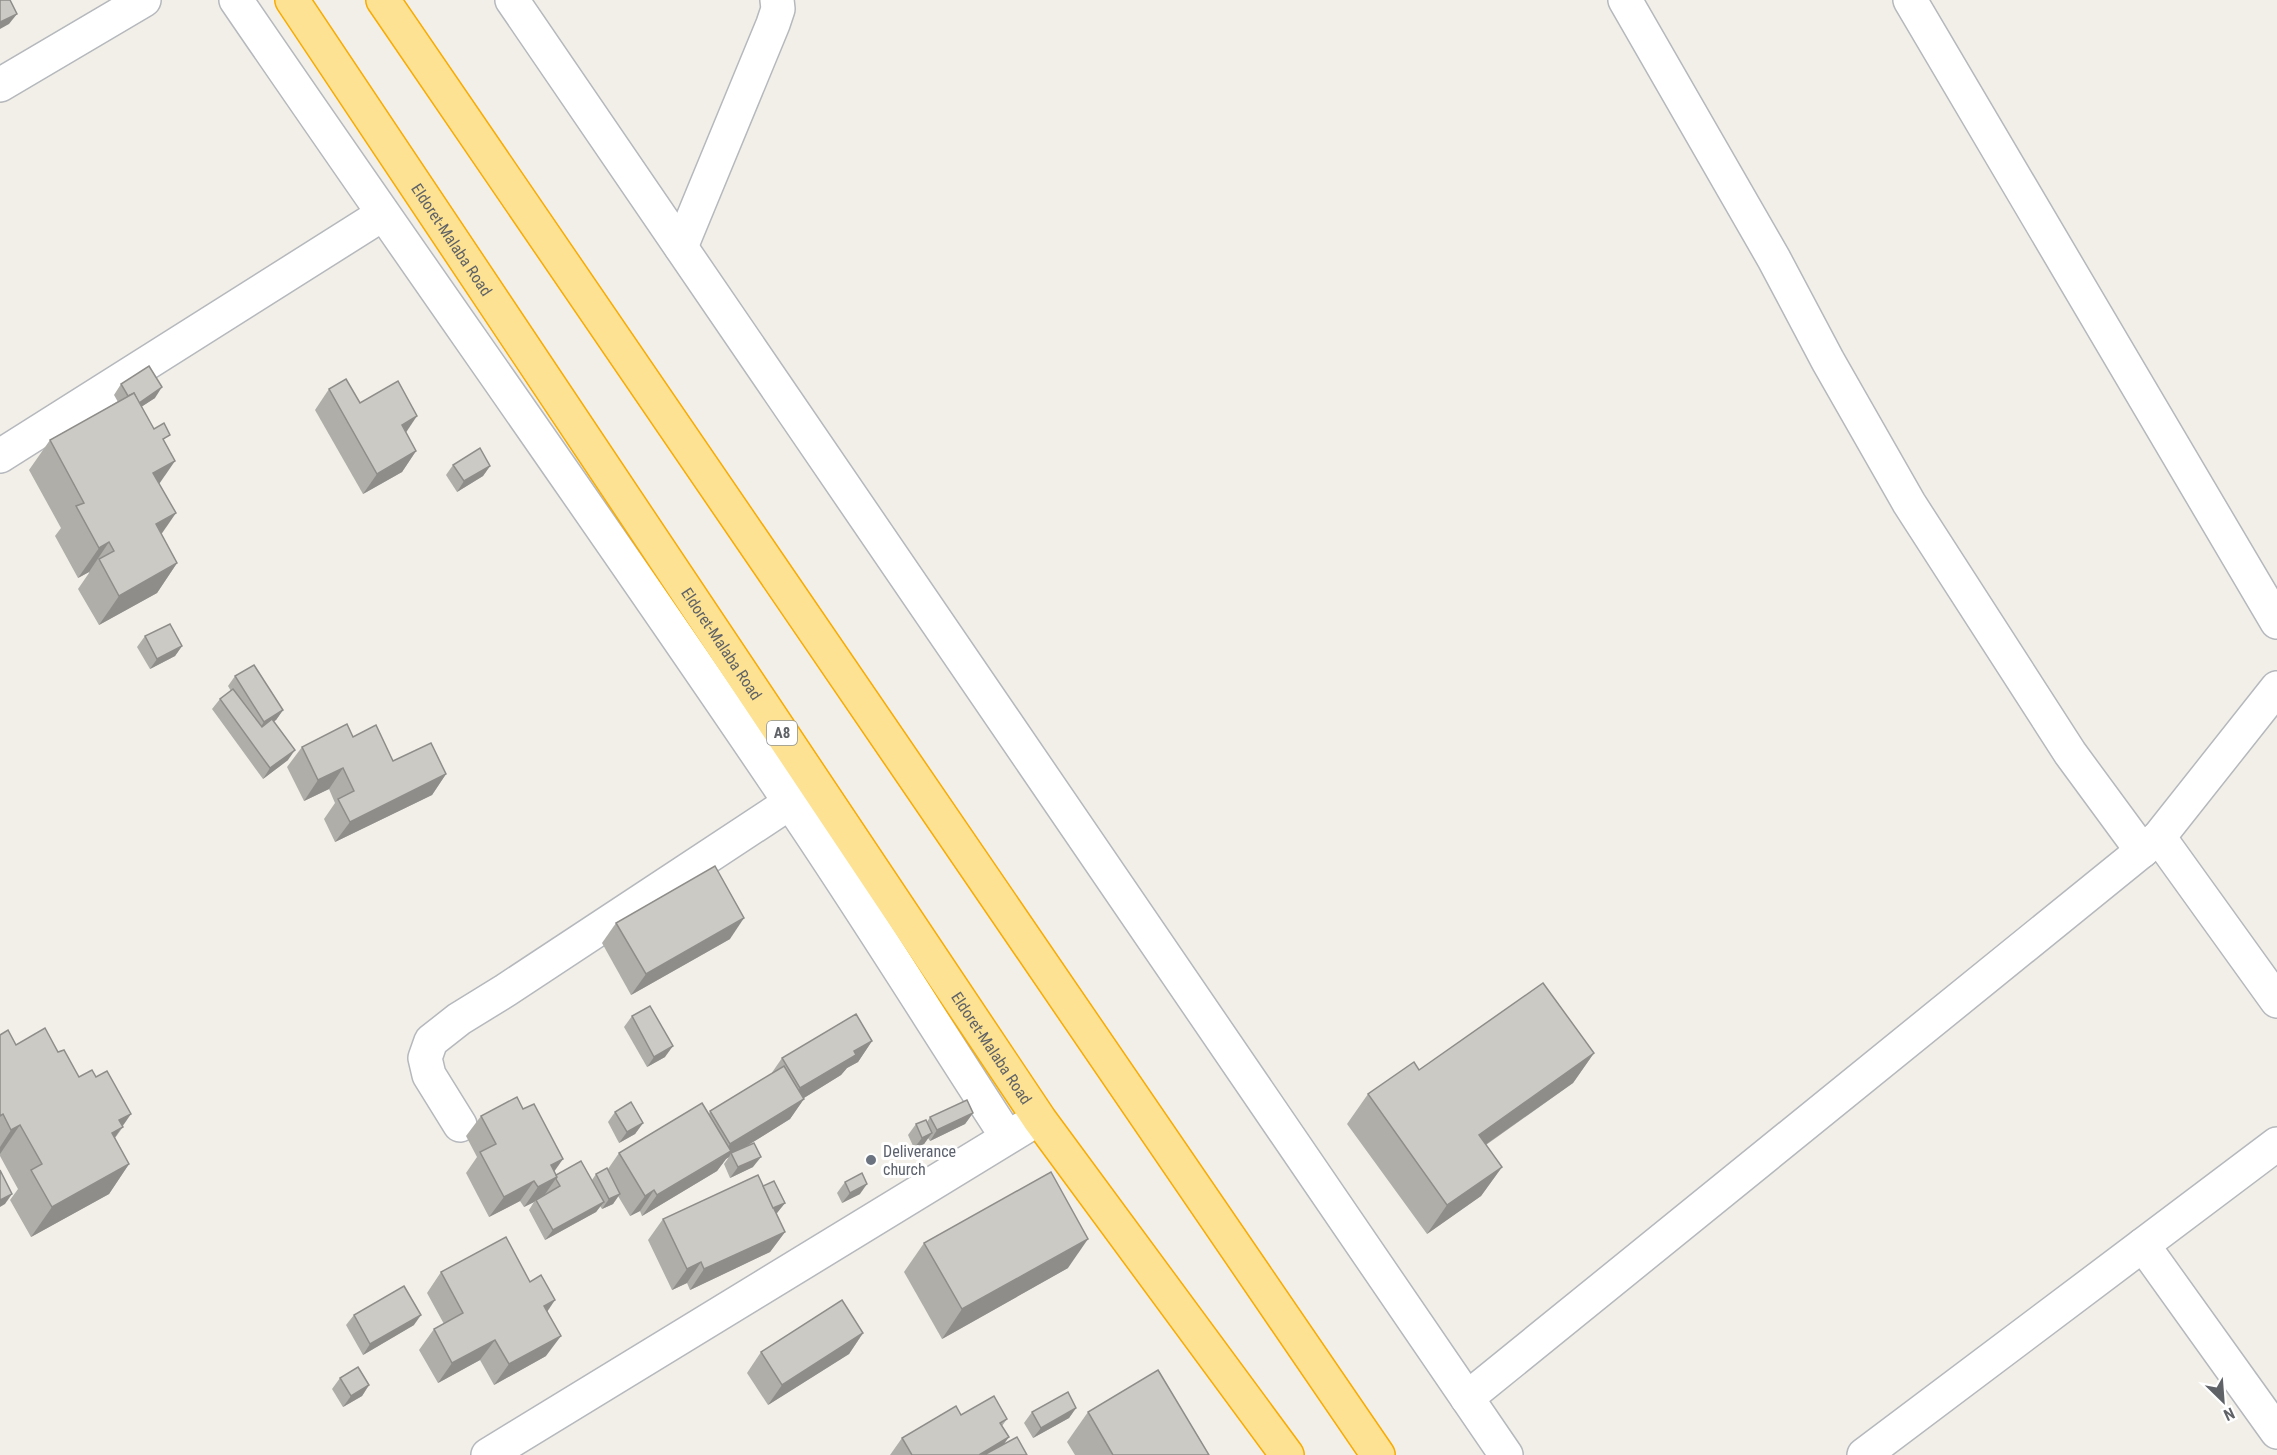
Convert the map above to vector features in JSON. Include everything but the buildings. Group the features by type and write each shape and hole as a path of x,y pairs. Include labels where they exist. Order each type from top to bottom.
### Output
{"highway":[{"name":"Eldoret-Malaba Road","path":"292,0 1040,1120 1287,1455"},
{"path":"383,0 1378,1455"}],"street":[{"path":"0,85 144,0"},
{"path":"237,0 383,214 549,448 791,802 1006,1137"},
{"path":"512,0 1506,1455"},
{"path":"681,247 773,24 778,9 777,0"},
{"path":"1625,0 1774,259 1828,361 1909,502 2070,753 2150,844 2277,1001"},
{"path":"1910,0 2277,622"},
{"path":"0,456 383,214"},
{"path":"1467,1398 2150,844 2277,688"},
{"path":"460,1125 429,1075 425,1058 431,1041 459,1019 791,802"},
{"path":"488,1455 1006,1137 1040,1120"},
{"path":"1864,1455 2277,1144"},
{"path":"2143,1245 2277,1432"}],"place":[{"name":"Deliverance church","path":"871,1160"}]}
